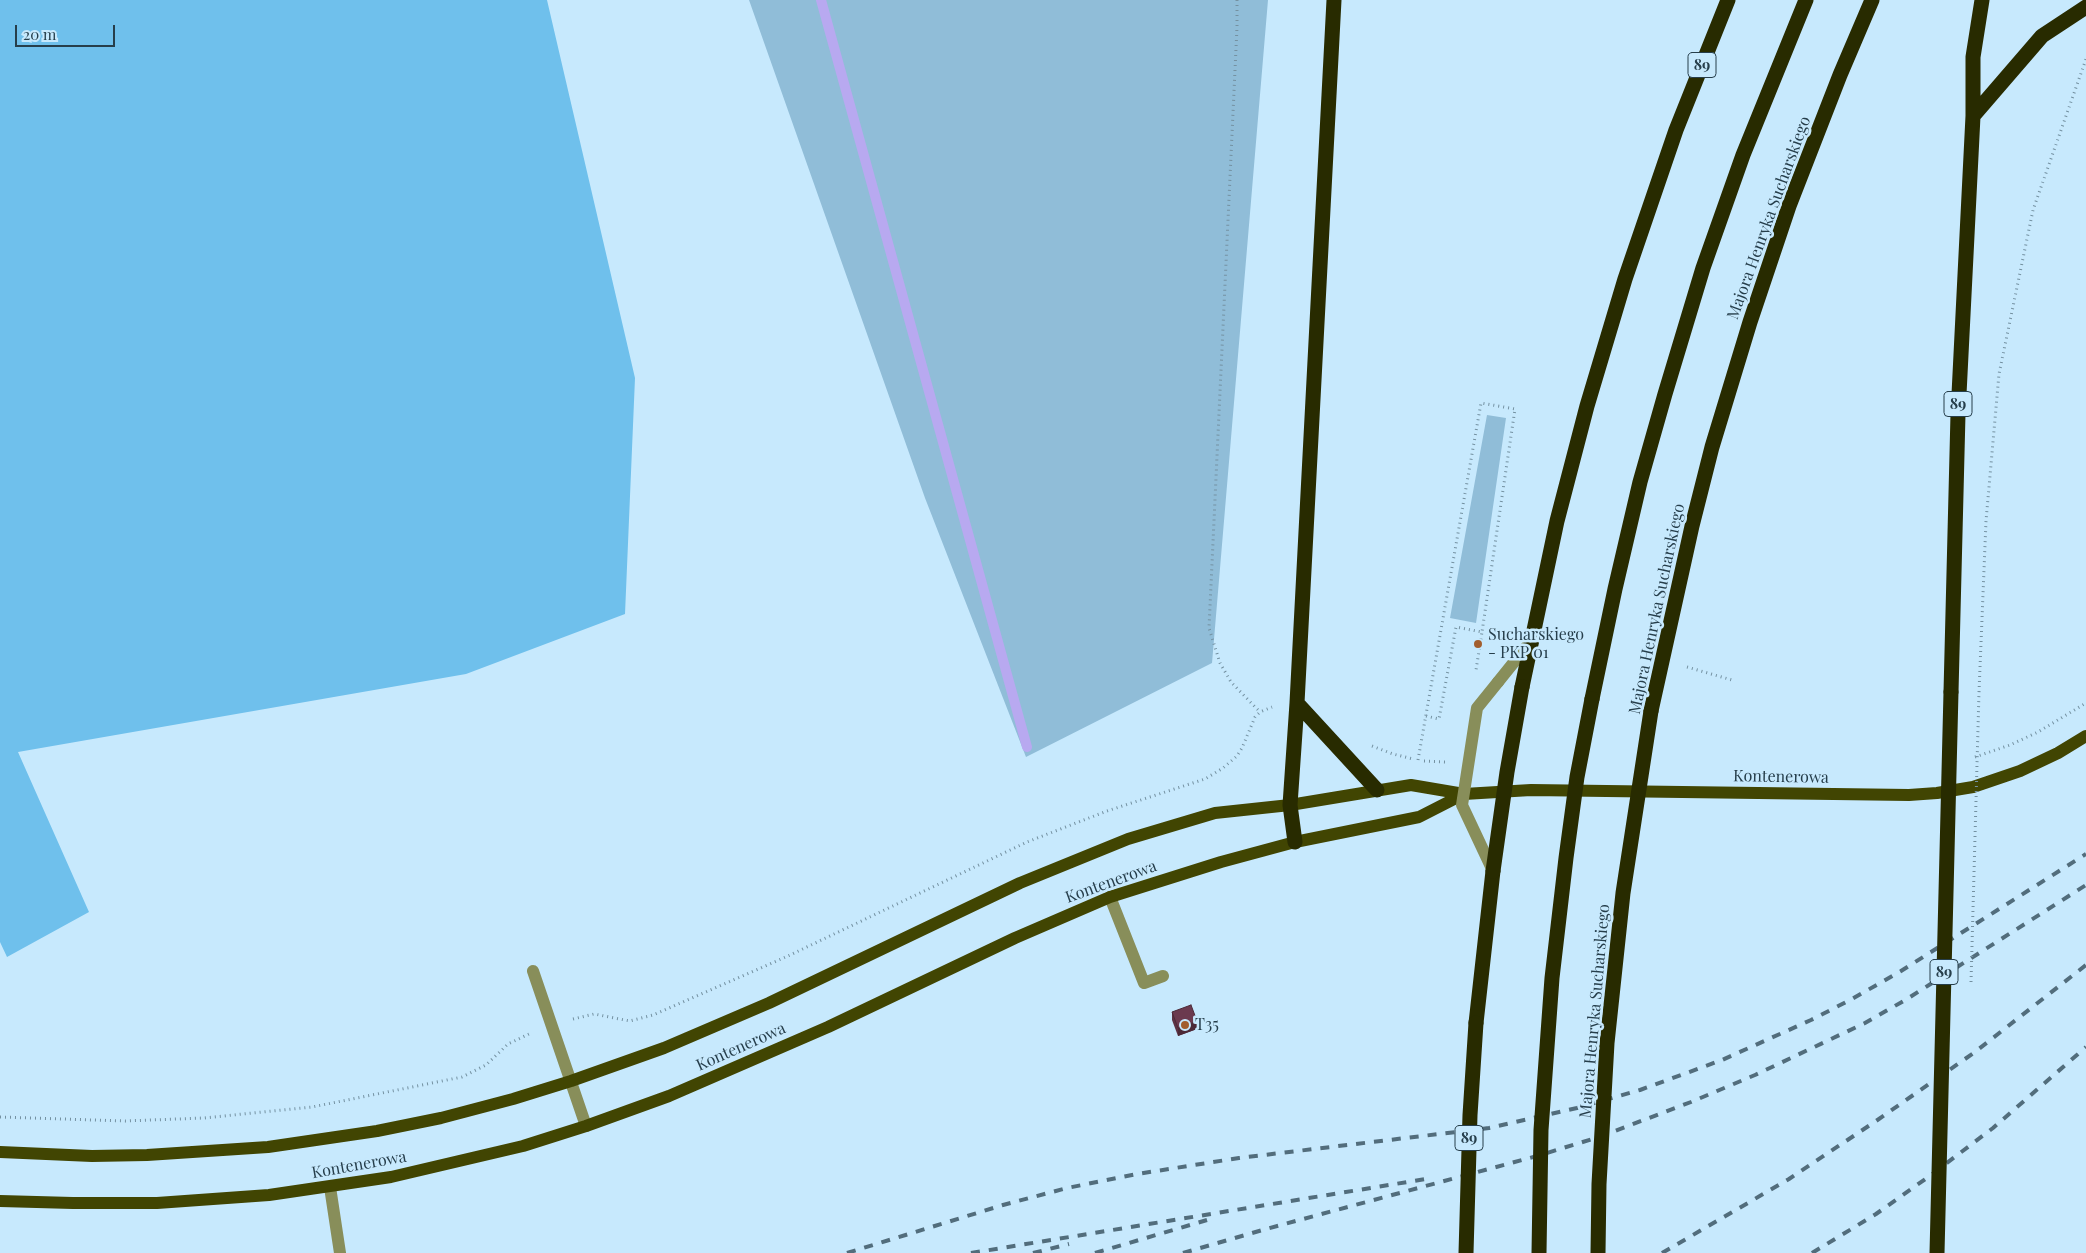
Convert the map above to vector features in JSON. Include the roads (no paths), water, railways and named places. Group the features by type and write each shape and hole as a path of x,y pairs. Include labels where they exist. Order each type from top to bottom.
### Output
{"highway":[{"path":"1295,842 1290,804 1334,0"},
{"name":"89","path":"1466,1253 1470,1114 1476,1023 1506,772 1531,641 1557,521 1625,279 1676,130 1728,0"},
{"path":"1539,1253 1541,1130 1552,978 1567,849 1592,699 1615,589 1640,482 1703,268 1743,155 1806,0"},
{"name":"Majora Henryka Sucharskiego","path":"1598,1253 1599,1184 1607,1043 1623,893 1651,711 1692,526 1712,447 1750,322 1789,206 1840,75 1872,0"},
{"name":"89","path":"1937,1253 1958,414 1973,116 1973,57 1982,0"},
{"path":"1973,116 2042,36 2086,7"},
{"path":"1297,703 1377,790"}],"main road":[{"name":"Kontenerowa","path":"0,1152 92,1156 147,1155 295,1144 377,1131 441,1118 513,1099 571,1081 664,1048 769,1003 1020,883 1128,839 1215,813 1290,804 1411,785 1464,794 1531,790 1909,795 1937,793 1972,787 2020,771 2058,753 2086,736"},
{"name":"Kontenerowa","path":"0,1201 73,1204 157,1203 246,1197 330,1187 442,1166 523,1146 670,1096 828,1027 1015,938 1110,897 1221,862 1295,842 1418,817 1464,794"}],"lane":[{"path":"1493,871 1462,805 1478,708 1531,641"},
{"path":"1110,897 1144,983 1163,976"},
{"path":"533,971 586,1126"},
{"path":"330,1187 340,1253"}],"waterway":[{"path":"821,0 1027,747"}],"railway":[{"path":"847,1253 1003,1205 1067,1188 1137,1174 1239,1158 1489,1128 1577,1108 1640,1090 1722,1060 1811,1020 1852,999 1901,971 2086,854"},
{"path":"1183,1253 1537,1156 1599,1137 1691,1102 1755,1075 1865,1023 1907,999 2086,885"},
{"path":"1662,1253 1789,1179 1876,1121 1975,1052 2086,965"},
{"path":"1812,1253 1876,1214 1931,1175 1993,1128 2086,1047"},
{"path":"971,1253 1432,1178"},
{"path":"1095,1253 1207,1220"},
{"path":"1033,1253 1069,1244"}],"place":[{"name":"Sucharskiego - PKP 01","path":"1478,644"},
{"name":"T35","path":"1185,1025"}]}
